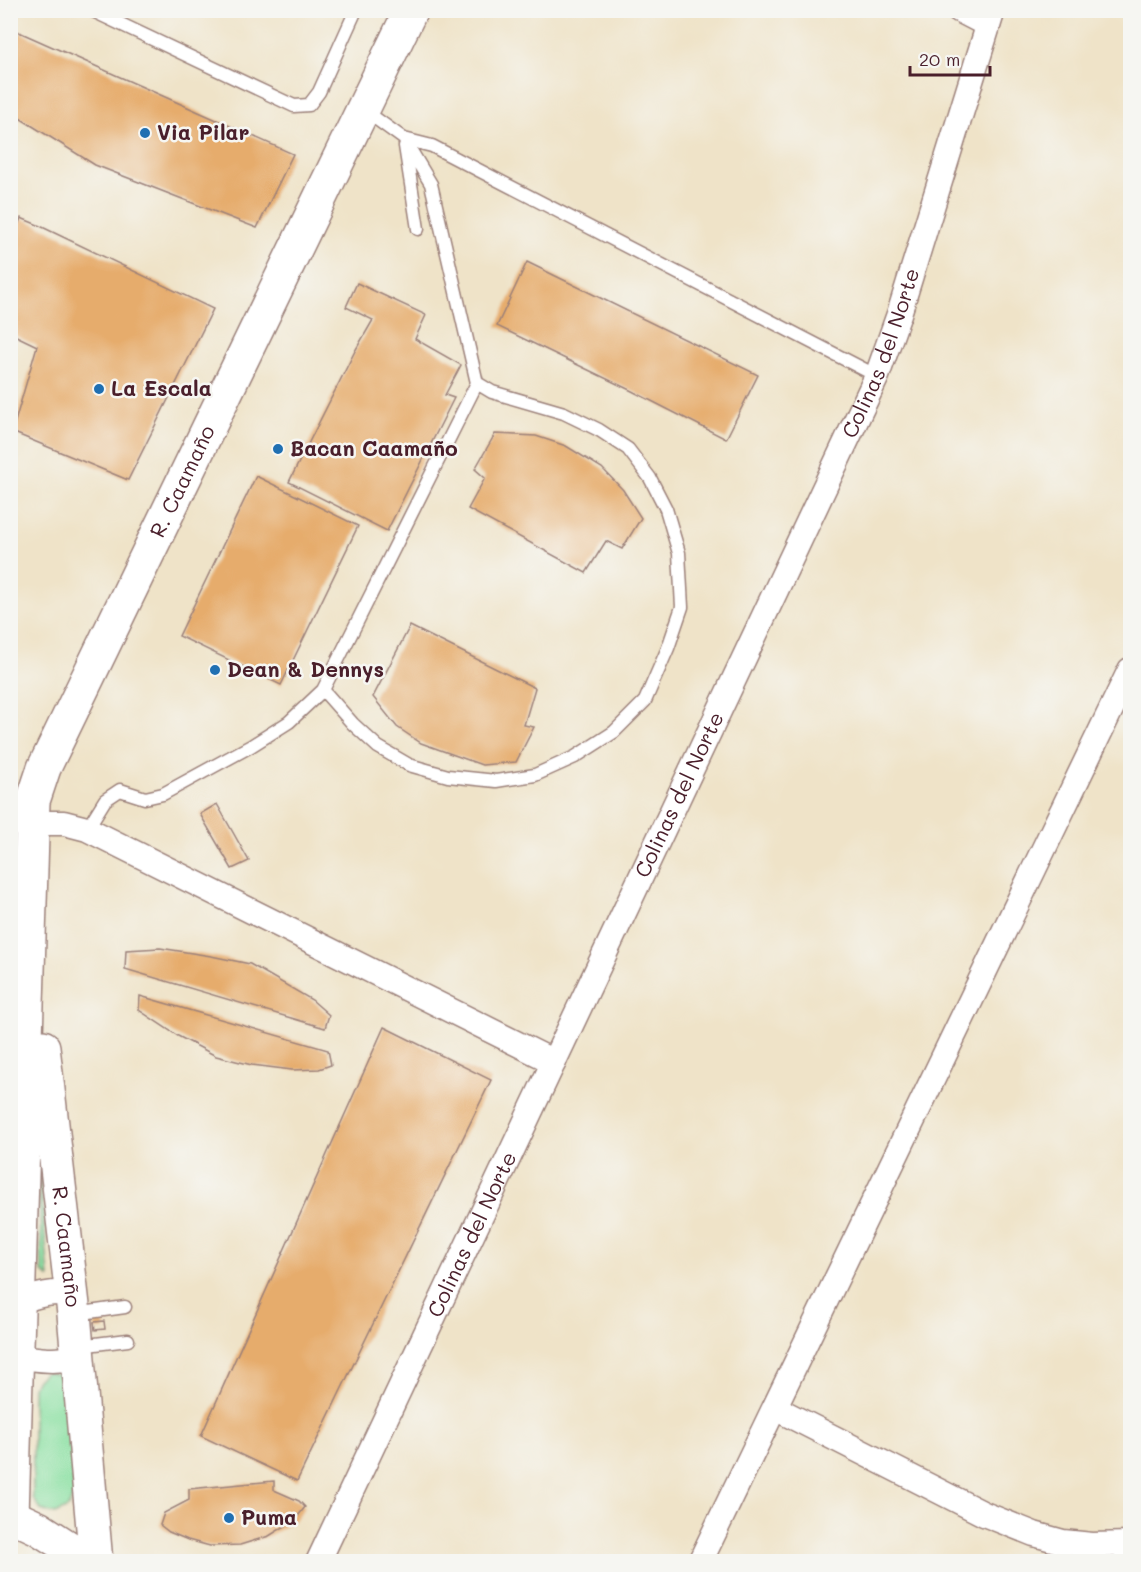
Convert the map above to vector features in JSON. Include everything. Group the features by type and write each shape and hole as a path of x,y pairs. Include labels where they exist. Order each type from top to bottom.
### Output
{"street":[{"name":"R. Caamaño","path":"11,1516 33,801 44,768 411,10"},
{"path":"959,10 990,18"},
{"name":"Colinas del Norte","path":"318,1562 877,376 899,314 990,18"},
{"path":"700,1562 1131,670"},
{"path":"32,823 64,823 87,829 554,1062"},
{"name":"R. Caamaño","path":"30,933 78,1352 94,1562"},
{"path":"19,1302 40,1294 55,1292 73,1304"},
{"path":"17,1356 61,1361 78,1352"},
{"path":"776,1408 984,1514 1034,1534 1058,1552 1092,1545 1131,1544"},
{"path":"11,1516 38,1528 94,1562"}],"lane":[{"path":"91,10 294,106 309,105 319,92 356,10"},
{"path":"363,109 404,139 432,146 877,376"},
{"path":"404,139 418,229"},
{"path":"87,829 105,800 120,790 145,798 163,794 251,746 289,722 323,690 477,383 431,184 404,139"},
{"path":"323,690 353,724 378,747 409,765 448,776 496,781 535,775 575,758 614,732 645,701 668,648 682,607 679,553 666,509 650,478 628,449 599,430 564,413 492,392 477,383"},
{"path":"73,1304 125,1307"},
{"path":"78,1352 128,1340"}],"green space":[{"path":"38,1153 49,1278 42,1272"},
{"path":"47,1372 59,1374 68,1383 74,1494 68,1508 55,1514 41,1510 33,1498 33,1387 37,1379"}],"building":[{"name":"Via Pilar","path":"10,28 293,154 257,228 95,165 10,112"},
{"name":"La Escala","path":"21,218 213,309 128,480 12,432 37,346 10,333 10,244"},
{"path":"527,262 758,375 726,439 497,326"},
{"path":"357,283 426,315 415,339 461,365 445,395 454,398 387,531 289,482 373,320 346,307"},
{"path":"495,434 536,436 566,446 602,468 623,490 641,518 622,549 606,541 586,573 468,509 485,478 475,469"},
{"path":"256,476 358,526 281,685 179,636"},
{"path":"410,626 535,688 524,725 534,727 516,762 482,765 421,743 397,727 373,697"},
{"path":"217,804 249,861 232,869 200,814"},
{"path":"160,948 250,964 312,1000 329,1015 325,1028 125,969 126,950"},
{"path":"140,996 328,1050 331,1065 319,1069 292,1070 252,1065 216,1056 178,1036 139,1010"},
{"path":"384,1027 491,1080 297,1481 201,1436"},
{"path":"104,1321 105,1329 95,1330 94,1322"},
{"path":"274,1481 274,1490 299,1501 305,1507 295,1520 269,1536 240,1545 210,1546 188,1540 169,1532 160,1525 164,1513 189,1500 189,1489"}],"place":[{"name":"Via Pilar","path":"145,133"},
{"name":"La Escala","path":"99,389"},
{"name":"Bacan Caamaño","path":"278,449"},
{"name":"Dean & Dennys","path":"215,670"},
{"name":"Puma","path":"229,1518"}]}
